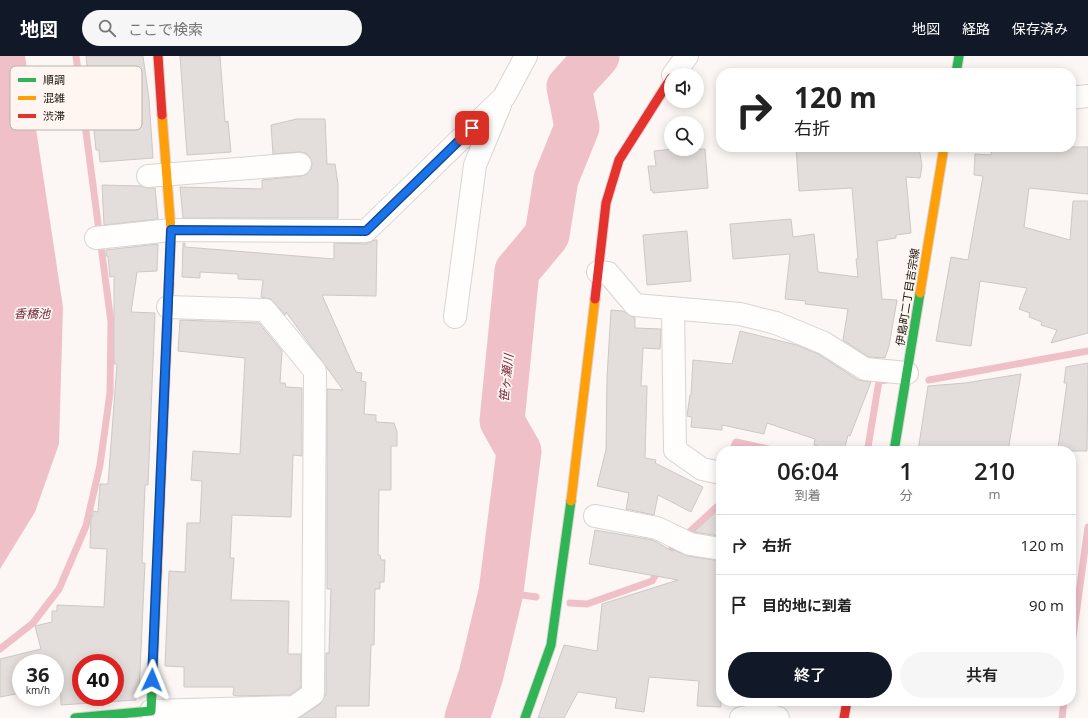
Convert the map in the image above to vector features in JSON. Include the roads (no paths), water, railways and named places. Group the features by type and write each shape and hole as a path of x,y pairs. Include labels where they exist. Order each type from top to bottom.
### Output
{"street":[{"path":"151,711 171,230 158,175 158,56"},
{"path":"455,317 475,165 504,97 526,56"},
{"path":"678,68 687,56"},
{"path":"957,68 959,56"},
{"path":"525,718 551,645 564,551 606,203 618,160 664,89"},
{"path":"1076,97 1088,96"},
{"path":"99,238 171,230 366,231 504,97"},
{"name":"伊島町二丁目吉宗線","path":"895,446 943,152"},
{"path":"158,175 300,164"},
{"path":"598,272 608,273 636,305 740,314 776,323 824,343 866,368 907,373"},
{"path":"75,718 151,711 294,707 313,694 315,371 265,310 168,307"},
{"path":"673,308 675,450 702,469 716,472"},
{"path":"596,516 657,528 682,540 716,547"},
{"path":"844,718 846,706"},
{"path":"741,718 769,711"}],"water":[{"name":"香橋池","path":"0,56 25,56 27,66 10,66 10,130 36,130 63,307 59,444 35,512 0,569"}],"waterway":[{"path":"76,56 77,66"},
{"name":"笹ヶ瀬川","path":"467,718 481,675 501,592 519,451 502,421 517,271 547,235 556,179 577,127 569,87 597,56"},
{"path":"0,649 33,623 59,589 86,526 100,465 110,393 111,322 86,130"},
{"path":"929,380 1088,351"},
{"path":"868,446 879,381 887,380"},
{"path":"734,446 736,442 754,446"},
{"path":"666,558 673,547 716,508"},
{"path":"1076,615 1088,527"},
{"path":"570,603 587,604 652,581 660,568"},
{"path":"501,592 536,597"},
{"path":"1062,718 1063,706"}]}
